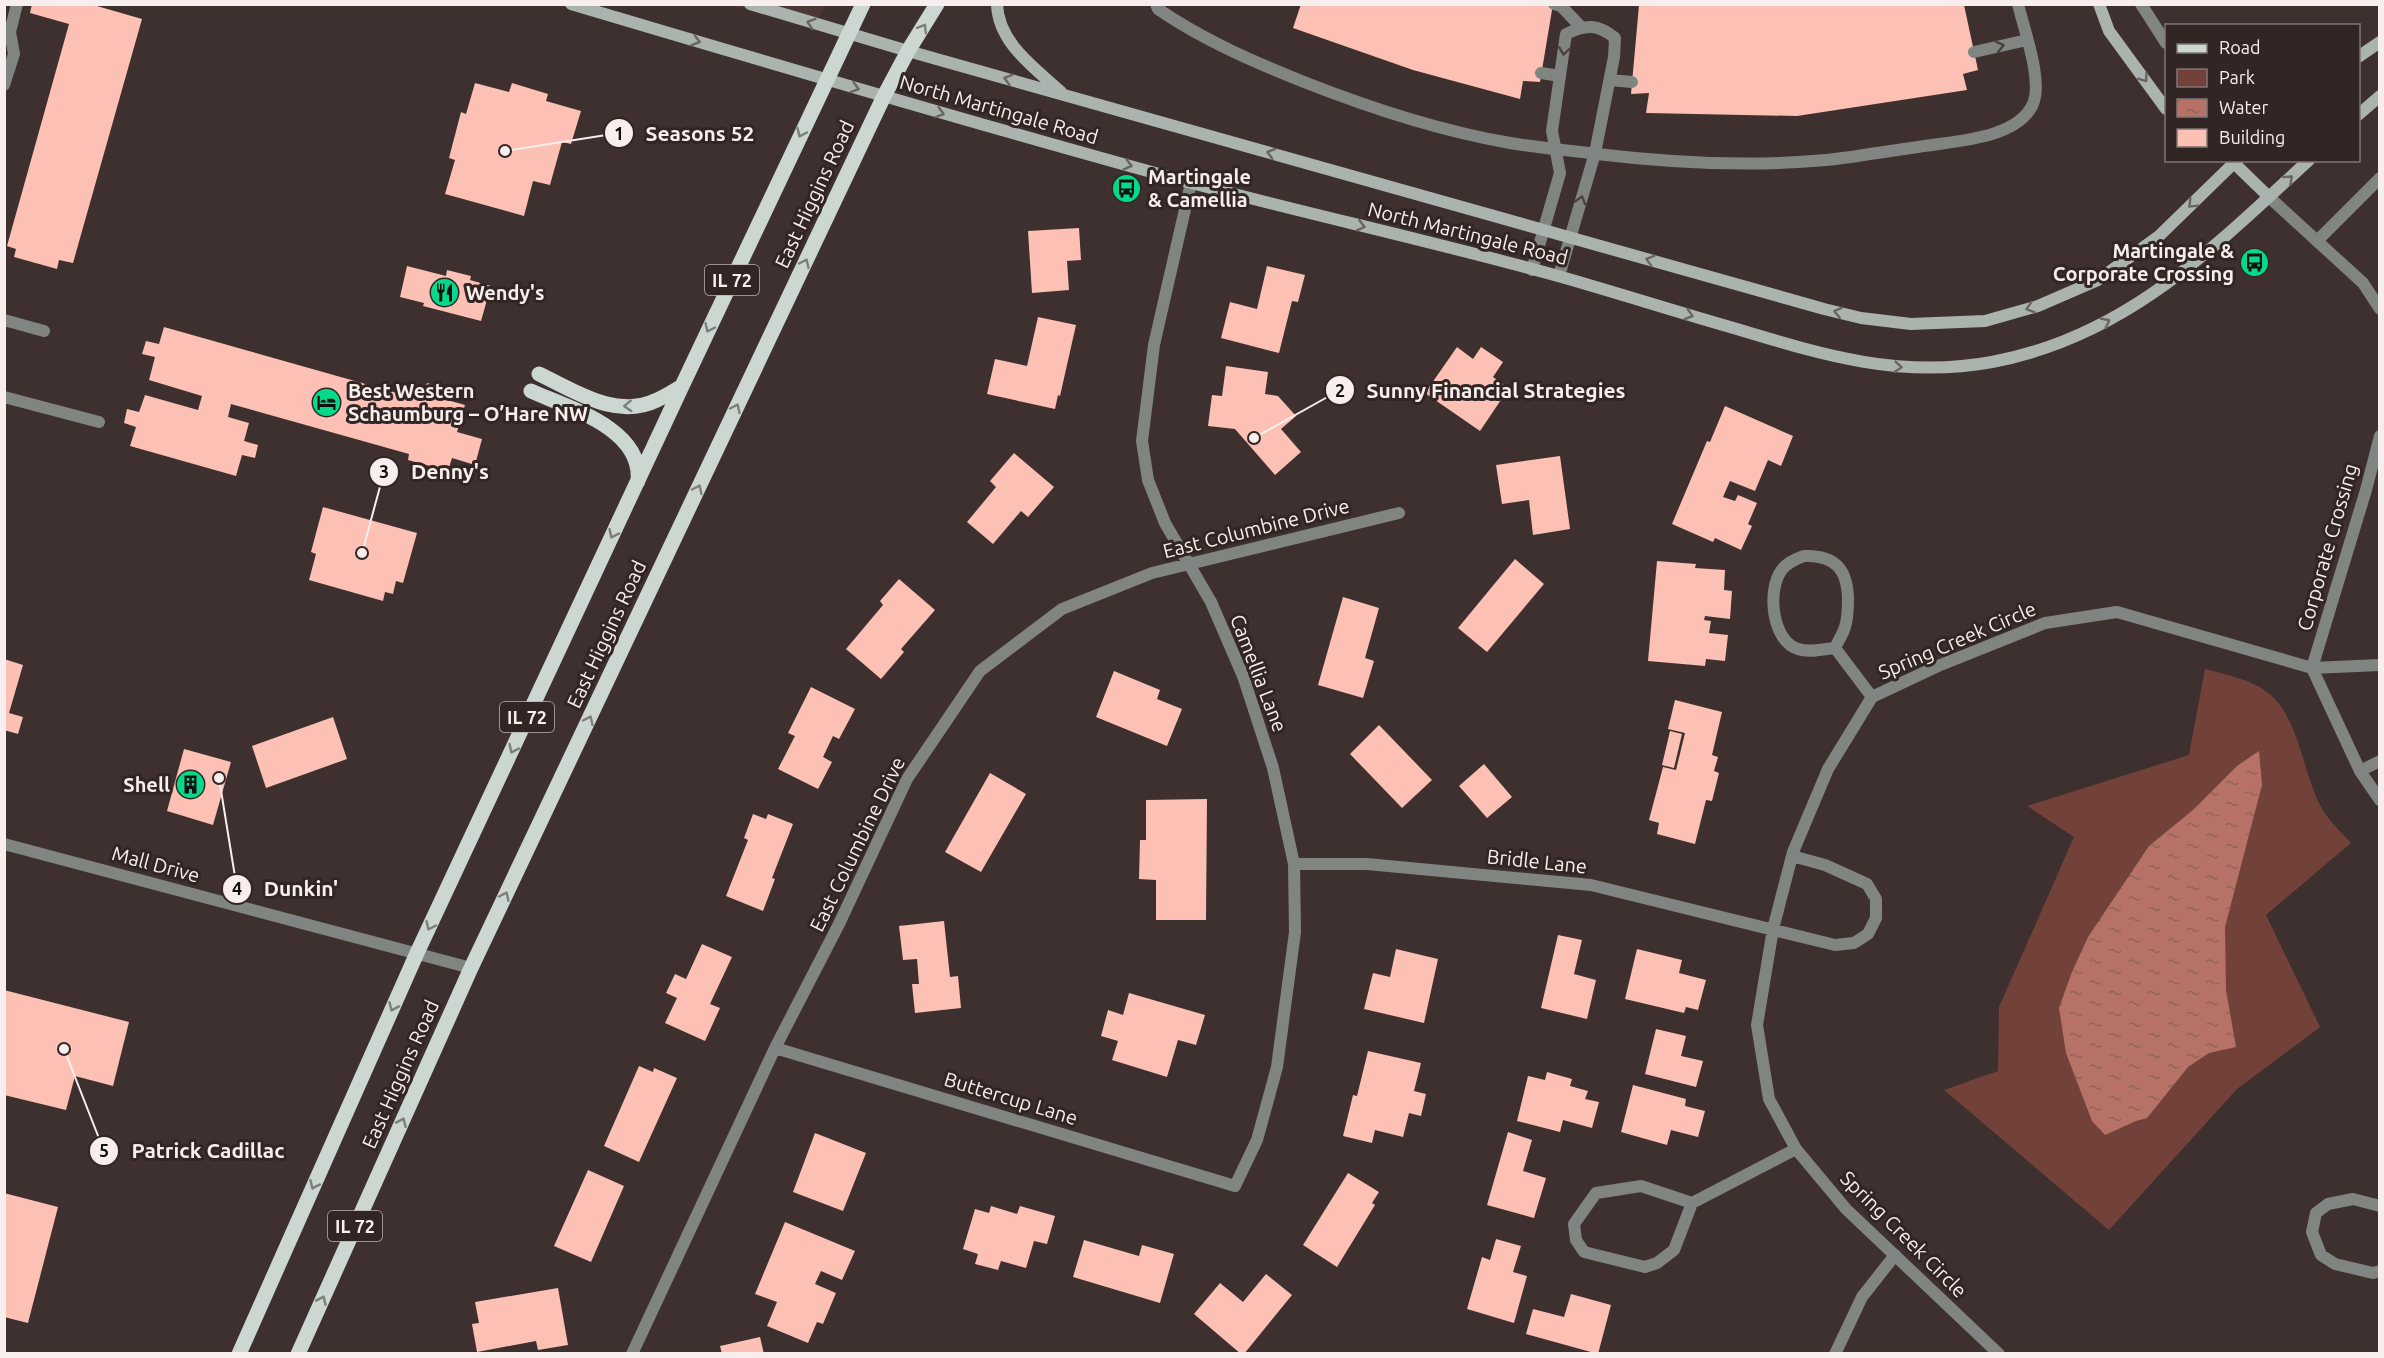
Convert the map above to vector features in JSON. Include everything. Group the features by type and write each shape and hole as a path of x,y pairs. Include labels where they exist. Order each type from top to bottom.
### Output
{"main road":[{"name":"East Higgins Road","path":"239,1353 417,953 681,386 863,4"},
{"name":"East Higgins Road","path":"298,1353 471,968 884,96 937,4"},
{"path":"539,374 613,407 632,407 656,401 681,386"},
{"path":"531,391 609,427 629,447 636,463 638,481"}],"street":[{"path":"4,85 14,54 10,32 17,4"},
{"name":"North Martingale Road","path":"571,4 826,80 1191,183 1559,276 1823,355 1861,363 1915,368 1950,368 1990,363 2042,351 2084,334 2131,310 2185,272 2307,162"},
{"name":"North Martingale Road","path":"750,4 848,34 1824,309 1862,318 1911,324 1985,321 2038,306 2097,280 2159,237 2231,162"},
{"path":"997,4 1006,37 1065,95"},
{"path":"1156,4 1158,9 1214,42 1343,98 1413,120 1508,143 1557,150 1647,161 1726,163 1824,160 1948,142 2002,131 2016,125 2025,117 2033,104 2037,82 2018,4"},
{"path":"1554,4 1561,6 1581,27"},
{"path":"2099,4 2109,31 2165,108"},
{"path":"2141,4 2165,41"},
{"path":"1532,270 1560,173 1552,131 1566,34 1581,27 1603,28 1615,38 1610,80 1595,153 1559,276"},
{"path":"1974,52 2026,40"},
{"path":"2360,56 2379,42"},
{"path":"1541,73 1560,76"},
{"path":"1610,80 1632,82"},
{"path":"2360,112 2379,96"},
{"path":"2233,162 2363,283 2379,309"},
{"path":"2317,241 2379,178"},
{"name":"Camellia Lane","path":"1191,183 1154,345 1142,441 1148,480 1165,523 1210,602 1243,676 1273,768 1294,864 1295,932 1277,1067 1257,1140 1235,1186"},
{"path":"4,320 44,331"},
{"path":"4,397 99,422"},
{"name":"Corporate Crossing","path":"2312,668 2376,460 2379,436"},
{"name":"East Columbine Drive","path":"632,1353 775,1047 839,924 907,780 980,671 1062,609 1152,573 1399,513"},
{"path":"1804,556 1816,556 1830,560 1842,571 1847,588 1848,610 1845,627 1835,648 1810,651 1796,649 1780,634 1773,604 1773,589 1781,571 1791,561 1804,556"},
{"name":"Spring Creek Circle","path":"1999,1353 1846,1209 1796,1149 1769,1099 1756,1025 1773,928 1792,856 1828,769 1872,697 1938,666 2044,623 2117,612 2312,668 2379,665"},
{"path":"1835,648 1872,697"},
{"path":"2312,668 2360,771 2379,800"},
{"path":"2360,771 2379,761"},
{"name":"Mall Drive","path":"4,844 471,968"},
{"name":"Bridle Lane","path":"1294,864 1367,864 1591,885 1835,945 1854,943 1868,934 1876,918 1876,899 1867,884 1826,866 1792,856"},
{"name":"Buttercup Lane","path":"775,1047 1235,1186"},
{"path":"1692,1203 1641,1186 1596,1193 1574,1224 1576,1240 1584,1252 1645,1267 1657,1263 1674,1250 1692,1203 1796,1149"},
{"path":"2379,1206 2353,1199 2328,1204 2316,1213 2312,1232 2321,1255 2336,1264 2373,1273 2379,1271"},
{"path":"1835,1353 1862,1297 1895,1255"}],"shaded area":[{"path":"729,5 826,5 812,27"}],"green space":[{"path":"2205,669 2250,682 2273,697 2289,721 2321,807 2351,843 2266,915 2320,1027 2237,1089 2109,1230 1944,1090 1998,1071 1999,1007 2074,837 2027,806 2189,755"}],"water":[{"path":"2259,751 2262,785 2225,927 2226,990 2236,1047 2209,1053 2188,1067 2147,1118 2105,1135 2092,1121 2066,1053 2059,1008 2072,972 2088,937 2149,846 2193,810 2237,766"}],"building":[{"path":"32,4 90,4 142,19 73,263 59,260 57,269 14,257 16,249 7,246 69,24 30,13"},
{"path":"1301,4 1553,4 1540,82 1523,81 1520,99 1413,70 1293,28"},
{"path":"1639,5 1964,5 1978,70 1963,74 1967,90 1797,116 1646,113 1649,93 1631,94"},
{"path":"475,83 509,92 512,83 548,94 546,101 581,111 571,144 562,142 550,185 533,181 524,216 445,194 455,160 449,158 461,112 466,114"},
{"path":"1079,228 1081,260 1067,261 1069,290 1032,293 1028,231"},
{"name":"Wendy's","path":"407,266 446,276 447,270 471,276 470,280 491,286 481,321 423,306 424,303 400,297"},
{"path":"1267,266 1305,275 1298,302 1292,301 1279,353 1221,338 1230,302 1257,309"},
{"path":"1038,317 1076,325 1055,409 987,394 995,359 1027,366"},
{"name":"Best Western Schaumburg – O’Hare NW","path":"164,327 422,400 427,383 444,388 440,398 465,405 457,432 482,439 475,465 452,458 448,471 408,460 409,454 231,404 228,417 249,423 244,441 258,445 255,458 242,455 236,476 130,446 136,427 124,423 127,409 139,412 145,395 198,410 202,396 149,380 155,357 142,354 146,341 159,344"},
{"path":"1457,347 1473,359 1481,347 1503,362 1493,377 1509,388 1480,431 1425,393"},
{"path":"1226,366 1268,372 1265,394 1278,396 1296,416 1281,429 1301,452 1275,475 1235,429 1208,426 1212,395 1222,396"},
{"path":"1725,406 1793,436 1781,466 1768,460 1755,491 1730,481 1723,497 1735,501 1738,495 1757,503 1748,524 1752,526 1741,550 1715,538 1713,542 1672,524 1707,441 1710,442"},
{"path":"1014,453 1054,487 1028,517 1021,511 993,544 967,522 996,487 990,481"},
{"path":"1560,456 1570,529 1533,535 1529,500 1502,504 1496,465"},
{"path":"323,507 417,533 403,583 396,581 393,594 385,592 383,601 309,580 316,554 311,552"},
{"path":"1515,559 1544,584 1487,652 1458,628"},
{"path":"1657,561 1696,564 1695,568 1725,570 1724,590 1732,591 1730,619 1705,616 1704,620 1711,621 1709,633 1728,635 1725,661 1706,659 1705,666 1648,661"},
{"path":"899,579 935,610 901,649 904,652 881,679 846,649 883,605 880,601"},
{"path":"1343,597 1379,608 1365,658 1374,661 1363,698 1318,685"},
{"path":"4,659 23,665 9,713 23,717 18,734 4,730"},
{"path":"1114,671 1160,690 1157,699 1182,709 1167,746 1096,717"},
{"path":"811,687 855,709 839,739 833,736 823,757 832,762 818,789 778,769 795,736 788,733"},
{"path":"1675,700 1722,712 1712,755 1718,757 1714,771 1719,773 1712,801 1706,800 1695,844 1657,834 1659,823 1649,820 1663,767 1676,770 1685,733 1668,729"},
{"path":"333,717 347,759 266,788 252,746"},
{"path":"1379,725 1432,780 1402,808 1350,754"},
{"path":"1670,731 1682,734 1674,768 1662,765"},
{"name":"Shell","path":"184,749 231,762 213,825 167,811"},
{"path":"1484,764 1512,797 1487,818 1459,786"},
{"path":"990,773 1026,794 981,872 945,852"},
{"path":"1207,799 1206,920 1156,920 1156,880 1139,879 1140,840 1146,840 1146,800"},
{"path":"753,814 766,819 768,814 793,824 772,878 775,879 763,911 726,896 748,840 744,838"},
{"path":"944,921 950,977 958,976 961,1008 915,1013 912,984 919,984 917,959 903,960 899,926"},
{"path":"1558,935 1582,940 1574,974 1596,980 1587,1019 1541,1008"},
{"path":"702,944 732,957 710,1004 720,1008 705,1041 665,1023 677,998 666,993 675,974 686,979"},
{"path":"1396,949 1438,959 1424,1023 1364,1009 1373,973 1390,977"},
{"path":"1637,949 1682,960 1679,973 1706,980 1698,1010 1686,1007 1684,1013 1625,999"},
{"path":"4,990 129,1022 113,1086 75,1076 66,1110 4,1095"},
{"path":"1129,993 1205,1015 1196,1045 1178,1040 1167,1077 1112,1060 1118,1041 1101,1036 1108,1010 1123,1015"},
{"path":"1656,1029 1686,1036 1681,1056 1703,1061 1696,1087 1645,1074"},
{"path":"1368,1051 1421,1063 1414,1091 1426,1094 1421,1116 1409,1113 1403,1137 1375,1130 1372,1143 1343,1136 1353,1095 1357,1096"},
{"path":"639,1066 653,1072 654,1068 677,1078 639,1162 604,1146"},
{"path":"1547,1072 1572,1079 1570,1086 1588,1091 1585,1099 1599,1102 1592,1128 1563,1120 1560,1132 1517,1121 1528,1076 1545,1080"},
{"path":"1633,1085 1686,1099 1685,1106 1705,1111 1698,1137 1671,1130 1667,1145 1621,1132"},
{"path":"1508,1132 1532,1140 1523,1171 1546,1178 1534,1218 1487,1205"},
{"path":"815,1133 866,1153 843,1211 793,1192"},
{"path":"588,1170 624,1186 591,1262 554,1246"},
{"path":"1348,1173 1379,1192 1372,1203 1375,1205 1337,1267 1303,1245"},
{"path":"4,1193 58,1207 28,1323 4,1317"},
{"path":"991,1206 1017,1214 1020,1206 1055,1216 1047,1244 1034,1241 1026,1268 1001,1261 998,1270 975,1264 978,1254 963,1249 975,1209 989,1213"},
{"path":"785,1222 855,1251 842,1280 821,1271 815,1284 836,1293 823,1324 817,1322 808,1343 767,1326 777,1302 755,1294"},
{"path":"1496,1239 1521,1246 1513,1272 1527,1276 1514,1323 1467,1309 1482,1257 1490,1260"},
{"path":"1084,1240 1139,1256 1142,1245 1174,1254 1160,1303 1073,1277"},
{"path":"1266,1274 1292,1295 1244,1354 1241,1354 1194,1314 1220,1283 1243,1302"},
{"path":"558,1288 568,1345 538,1350 536,1341 477,1352 472,1324 479,1323 475,1302"},
{"path":"1571,1294 1611,1305 1598,1354 1526,1334 1533,1309 1564,1317"},
{"path":"760,1337 764,1354 722,1354 720,1346"}],"place":[{"name":"Seasons 52","path":"505,151"},
{"name":"Martingale & Camellia","path":"1127,188"},
{"name":"Martingale & Corporate Crossing","path":"2255,262"},
{"name":"Wendy's","path":"445,292"},
{"name":"Best Western Schaumburg – O’Hare NW","path":"327,402"},
{"name":"Sunny Financial Strategies","path":"1254,438"},
{"name":"Denny's","path":"362,553"},
{"name":"Dunkin'","path":"219,778"},
{"name":"Shell","path":"191,784"},
{"name":"Patrick Cadillac","path":"64,1049"}]}
